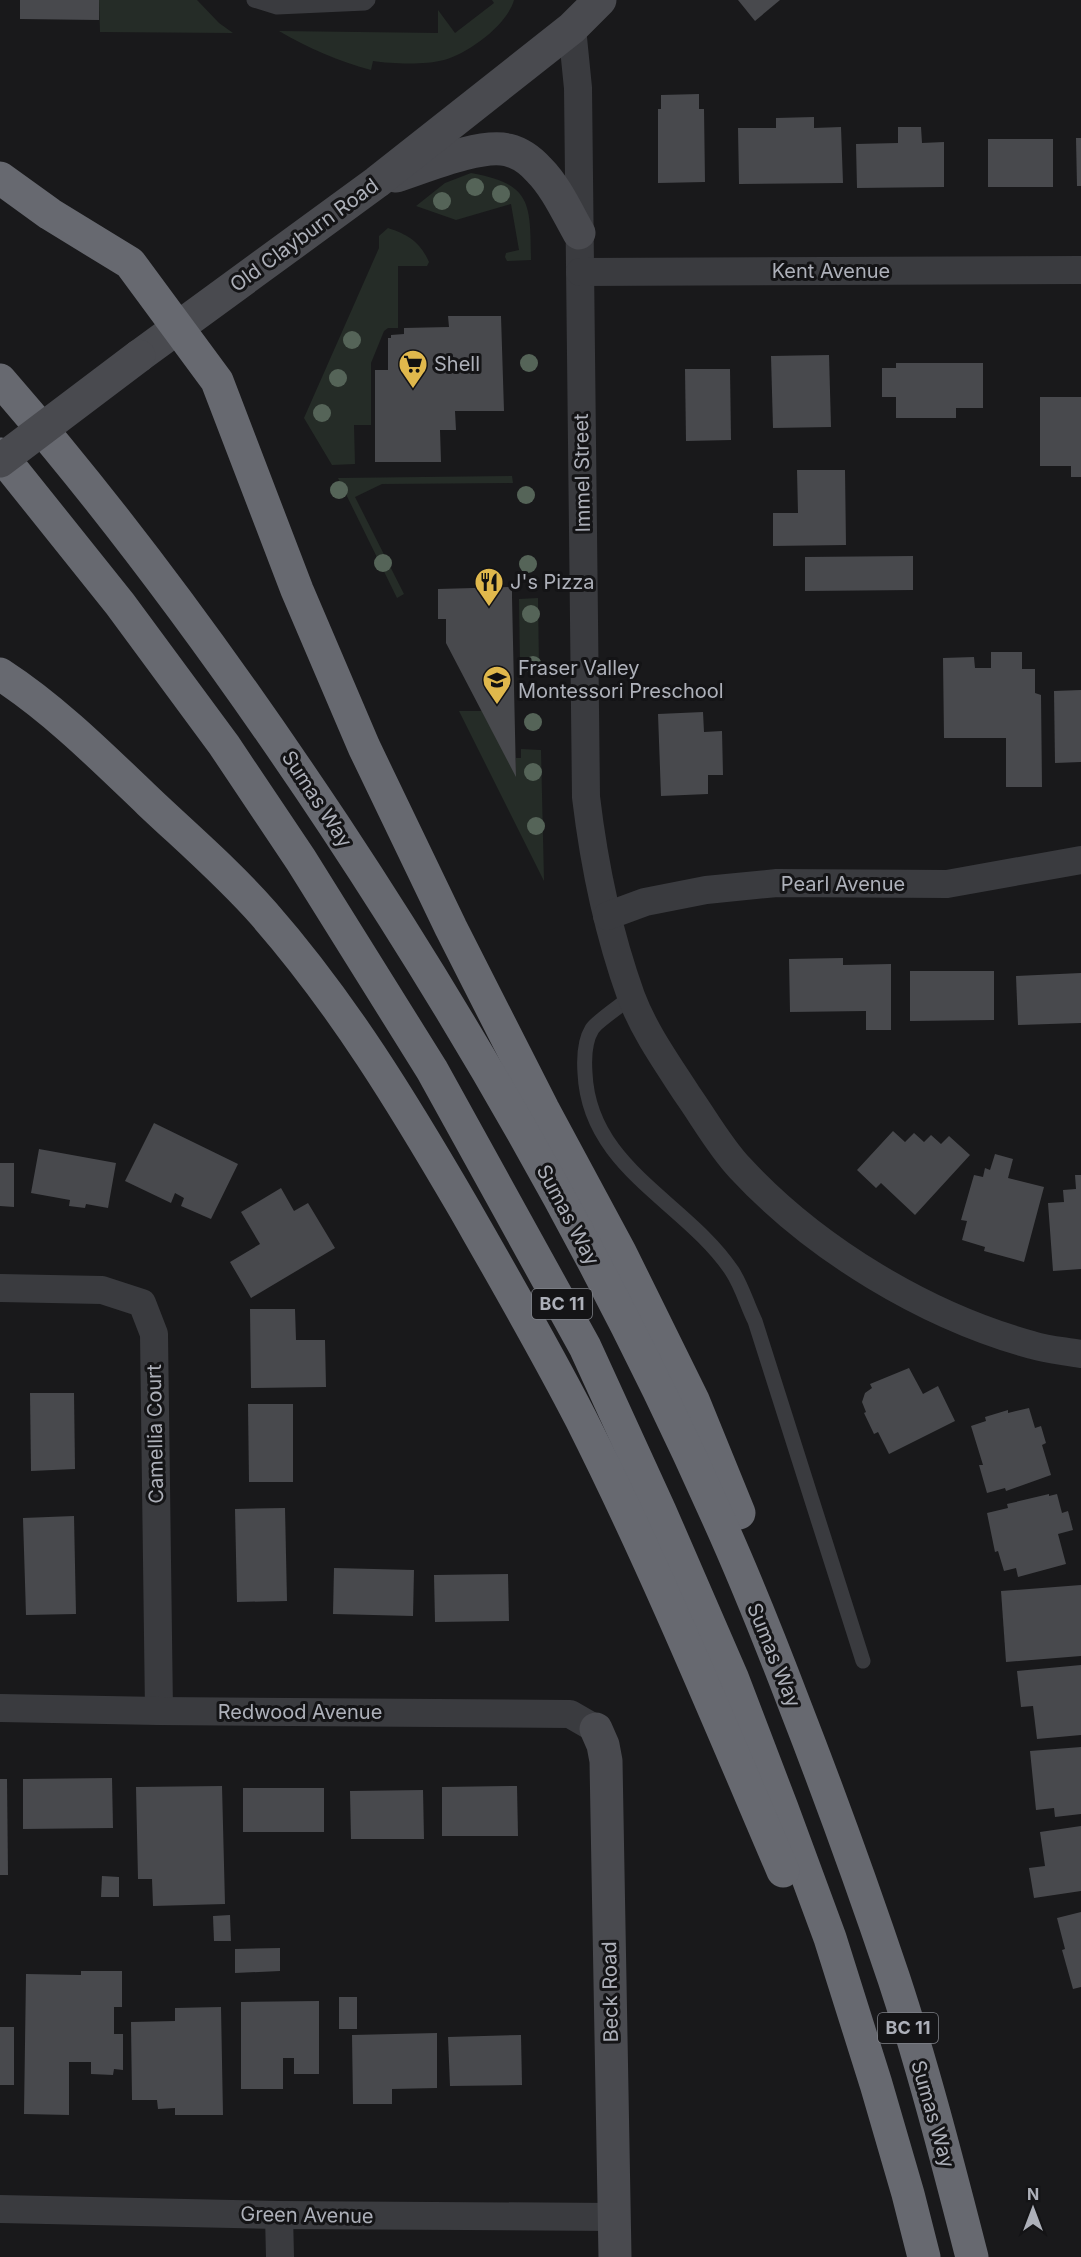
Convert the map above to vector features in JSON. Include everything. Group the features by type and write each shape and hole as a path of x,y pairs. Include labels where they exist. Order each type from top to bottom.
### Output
{"highway":[{"path":"0,178 50,214 130,263 218,381 297,590 364,747 543,1109 620,1252 693,1400 811,1702 832,1802"},
{"name":"Sumas Way","path":"0,380 57,445 163,580 263,718 390,910 509,1108 576,1228 646,1366 719,1519 832,1802 895,1983 941,2136 972,2257"},
{"name":"BC 11","path":"0,454 120,604 224,745 301,860 432,1070 580,1336 660,1511 732,1677 830,1938 876,2084 924,2257"},
{"path":"0,674 24,689 106,761 262,912 312,972 362,1039 405,1106 535,1330 640,1542 876,2084"}],"main road":[{"name":"Old Clayburn Road","path":"0,461 178,327 377,182 571,9 600,0"},
{"path":"377,182 469,153 493,149 508,150 523,156 540,171 579,232"},
{"name":"Beck Road","path":"596,1729 603,1745 606,1761 615,2257"}],"street":[{"name":"Immel Street","path":"571,9 578,88 586,797 593,855 607,916 631,997 661,1054 739,1167 792,1216 849,1260 903,1294 967,1322 1033,1346 1081,1354"},
{"name":"Kent Avenue","path":"580,272 1081,270"},
{"name":"Pearl Avenue","path":"607,916 645,902 706,890 777,883 947,884 1081,860"},
{"name":"Camellia Court","path":"0,1288 102,1290 142,1303 154,1334 159,1712"},
{"name":"Redwood Avenue","path":"0,1708 159,1712 570,1714 596,1729"},
{"name":"Green Avenue","path":"0,2209 279,2215 615,2217"},
{"path":"279,2215 280,2257"}],"lane":[{"path":"254,0 277,7 365,3 368,0"},
{"path":"631,997 592,1028 584,1053 586,1088 598,1127 628,1168 701,1236 732,1272 755,1321 863,1661"}],"shaded area":[{"path":"99,0 197,0 219,23 233,33 100,32"},
{"path":"492,0 514,0 504,19 486,37 464,51 437,62 409,64 373,61 371,70 324,54 279,31 438,33 438,10 455,33 494,3"},
{"path":"471,173 506,184 517,191 524,200 530,225 531,260 507,261 505,257 506,253 519,250 511,204 456,220 416,206 445,183"},
{"path":"388,228 413,240 422,249 429,262 427,266 398,266 398,328 388,328 384,331 371,363 371,425 354,425 355,464 332,465 304,418 379,248 379,236"},
{"path":"512,476 513,483 382,484 355,497 404,594 397,598 338,478"},
{"path":"538,598 539,667 520,667 519,599"},
{"path":"459,711 482,711 516,775 516,758 521,758 521,749 541,750 544,881"}],"building":[{"path":"20,0 99,0 99,20 20,19"},
{"path":"738,0 780,0 755,21"},
{"path":"699,94 699,109 704,109 705,182 658,183 658,109 661,109 661,95"},
{"path":"814,117 814,128 841,127 843,183 739,184 738,128 776,128 776,118"},
{"path":"898,127 921,127 922,143 944,142 944,187 857,188 856,144 898,143"},
{"path":"1076,138 1081,138 1081,186 1077,186"},
{"path":"988,139 1053,139 1053,187 988,187"},
{"name":"Shell","path":"448,316 501,316 504,411 455,411 456,430 440,430 441,462 375,462 375,370 388,370 388,338 391,338 391,335 404,334 404,328 449,327"},
{"path":"829,355 831,427 773,428 771,356"},
{"path":"896,363 983,363 983,408 956,408 956,418 896,418 896,397 882,397 882,368 896,368"},
{"path":"685,369 730,369 731,440 686,441"},
{"path":"1040,397 1081,397 1081,477 1071,477 1071,466 1040,466"},
{"path":"797,470 845,470 846,545 773,546 773,513 798,513"},
{"path":"913,556 913,590 805,591 805,557"},
{"path":"512,587 516,777 446,643 446,619 438,619 438,589"},
{"path":"991,652 1022,652 1022,669 1035,669 1035,693 1041,695 1042,787 1006,787 1006,738 944,738 943,658 974,657 975,668 991,668"},
{"path":"1081,690 1081,762 1055,763 1054,691"},
{"path":"703,712 704,732 722,731 723,775 708,775 708,794 661,796 658,714"},
{"path":"843,958 843,965 891,964 891,1030 866,1030 866,1011 790,1012 789,959"},
{"path":"910,971 994,971 994,1020 910,1021"},
{"path":"1081,973 1081,1023 1018,1025 1016,976"},
{"path":"154,1123 238,1164 211,1219 181,1206 184,1198 175,1193 171,1203 125,1181"},
{"path":"893,1131 905,1142 914,1133 924,1142 931,1135 941,1144 949,1136 970,1155 915,1215 881,1183 876,1188 857,1170"},
{"path":"39,1149 116,1163 108,1208 86,1204 85,1208 69,1206 70,1200 31,1193"},
{"path":"995,1154 1013,1159 1008,1178 1044,1187 1024,1262 984,1251 985,1247 962,1240 967,1221 961,1220 974,1175 983,1177 985,1168 990,1170"},
{"path":"0,1163 14,1163 14,1207 0,1206"},
{"path":"1075,1175 1081,1175 1081,1269 1053,1271 1048,1203 1064,1202 1063,1190 1076,1189"},
{"path":"281,1188 294,1211 308,1203 335,1248 251,1298 230,1262 260,1244 241,1212"},
{"path":"250,1309 295,1309 296,1340 325,1340 326,1387 251,1388"},
{"path":"909,1368 923,1394 938,1386 955,1421 889,1454 878,1432 874,1434 864,1413 866,1412 862,1402 865,1393 872,1388 870,1384"},
{"path":"30,1393 74,1393 75,1469 31,1471"},
{"path":"248,1404 293,1404 293,1482 249,1482"},
{"path":"1029,1408 1035,1428 1041,1426 1046,1443 1042,1445 1051,1475 1006,1491 1005,1488 987,1493 979,1465 983,1465 971,1426 986,1421 985,1417 1008,1410 1008,1413"},
{"path":"1049,1494 1049,1496 1057,1494 1062,1513 1068,1511 1073,1530 1058,1534 1066,1564 1018,1577 1016,1568 1004,1571 998,1551 995,1552 987,1513 1008,1508 1007,1504"},
{"path":"285,1508 287,1601 237,1602 235,1509"},
{"path":"74,1516 76,1614 26,1615 23,1518"},
{"path":"334,1568 414,1570 413,1616 333,1614"},
{"path":"508,1574 509,1621 435,1622 434,1575"},
{"path":"1081,1585 1081,1656 1006,1662 1001,1591"},
{"path":"1081,1665 1081,1735 1037,1739 1033,1706 1021,1707 1017,1671"},
{"path":"1081,1747 1081,1814 1055,1817 1054,1808 1036,1810 1030,1751"},
{"path":"112,1778 113,1828 23,1829 23,1779"},
{"path":"0,1779 7,1779 8,1875 0,1875"},
{"path":"222,1786 225,1904 153,1906 152,1879 138,1879 136,1787"},
{"path":"517,1786 518,1836 442,1836 442,1787"},
{"path":"243,1788 324,1788 324,1832 243,1832"},
{"path":"423,1790 424,1839 351,1839 350,1791"},
{"path":"1081,1826 1081,1891 1034,1898 1029,1868 1045,1866 1040,1832"},
{"path":"102,1876 119,1877 119,1897 101,1897"},
{"path":"1081,1912 1081,1987 1073,1989 1062,1950 1065,1949 1057,1918"},
{"path":"230,1915 231,1941 214,1941 213,1916"},
{"path":"280,1948 280,1971 235,1973 235,1949"},
{"path":"81,1971 122,1971 122,2007 114,2007 114,2034 123,2034 123,2070 114,2069 113,2075 91,2074 91,2062 69,2062 69,2115 24,2114 26,1974 81,1975"},
{"path":"339,1997 357,1997 357,2029 339,2029"},
{"path":"319,2001 319,2074 294,2074 294,2058 283,2058 283,2089 241,2089 241,2002"},
{"path":"221,2007 223,2115 175,2115 175,2108 158,2109 157,2100 132,2100 131,2022 175,2021 175,2008"},
{"path":"0,2027 14,2027 14,2085 0,2085"},
{"path":"437,2033 437,2088 392,2089 392,2104 353,2104 352,2035"},
{"path":"521,2035 522,2085 450,2086 448,2037"}],"place":[{"name":"Shell","path":"413,390"},
{"name":"J's Pizza","path":"489,608"},
{"name":"Fraser Valley Montessori Preschool","path":"497,706"}]}
